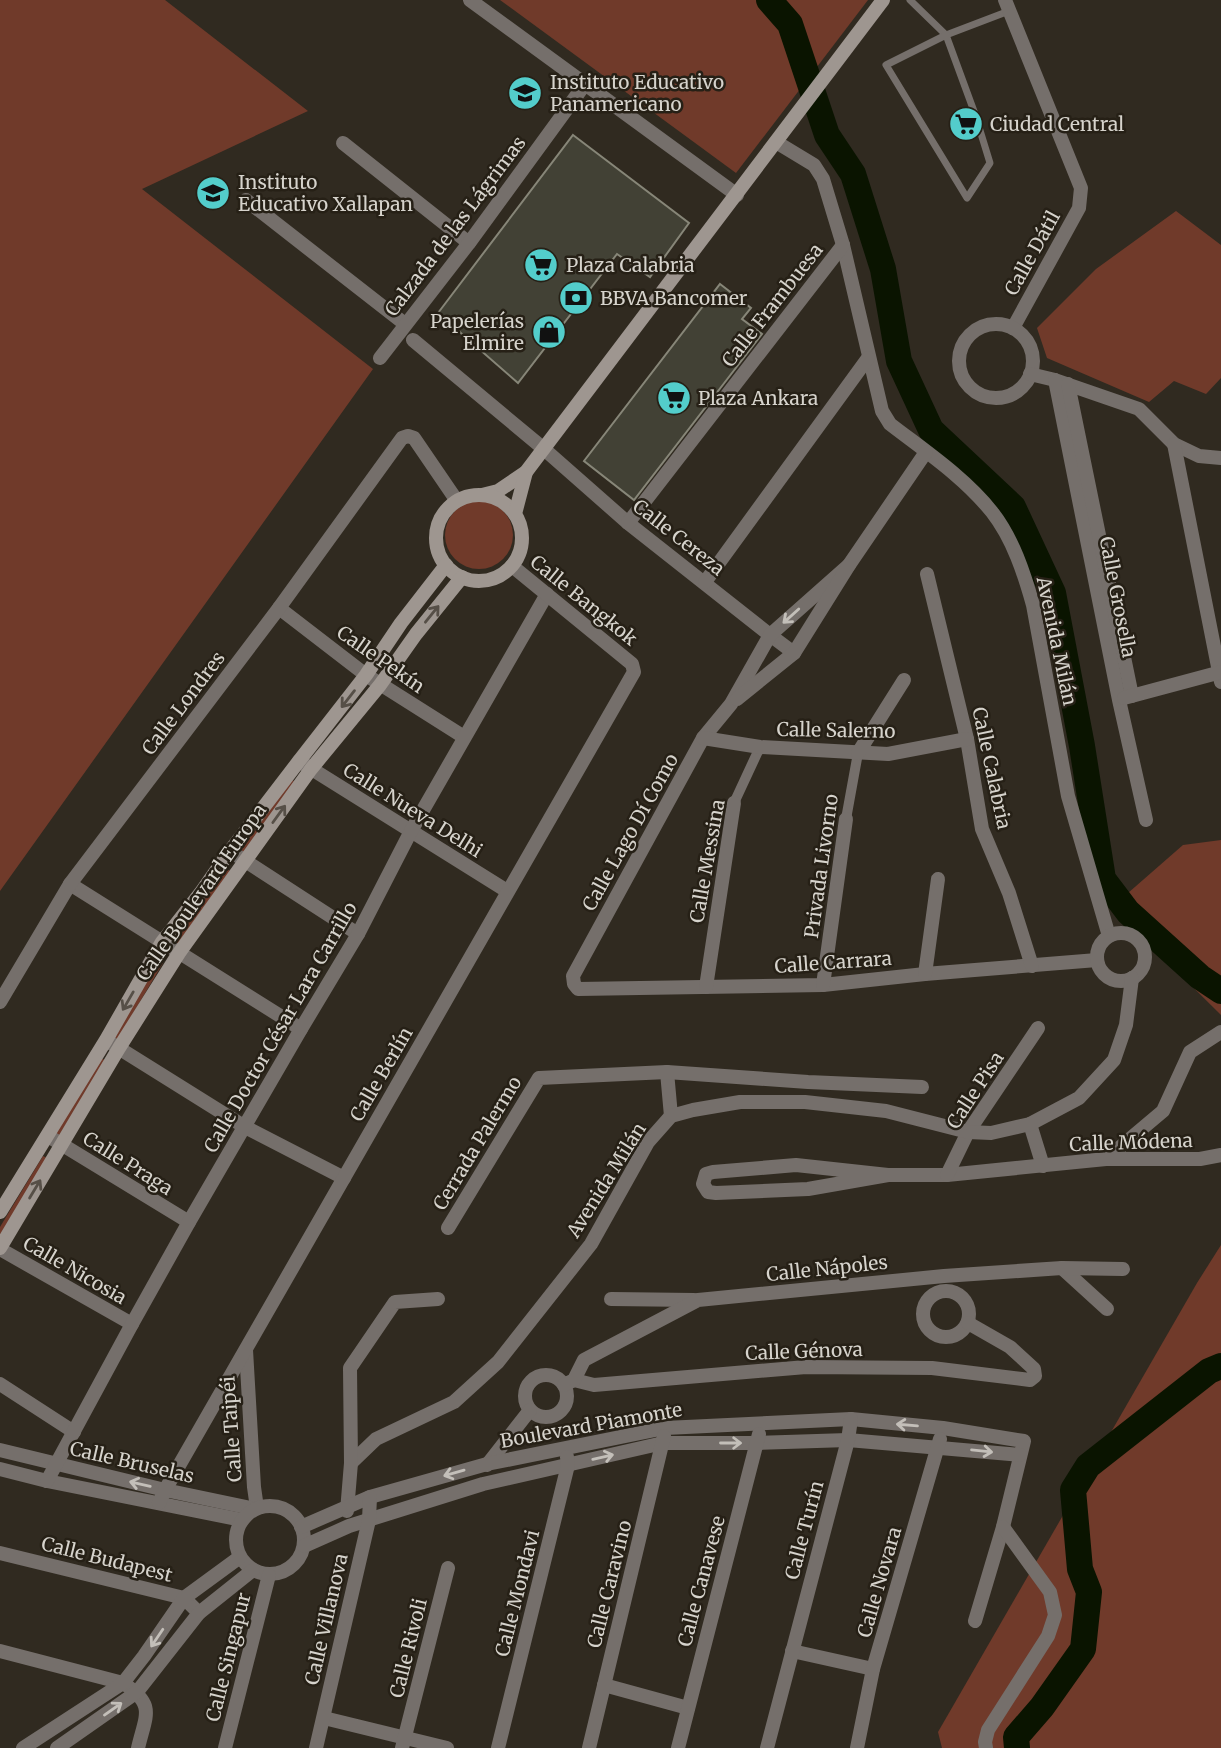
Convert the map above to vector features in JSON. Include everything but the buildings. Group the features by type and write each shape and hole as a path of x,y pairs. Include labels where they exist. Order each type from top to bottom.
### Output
{"main road":[{"path":"482,495 504,503 515,514 521,527 522,540 519,554 512,566 502,575 475,581 462,577 446,565 439,552 439,523 446,511 457,501 469,496 498,491 526,472 883,0"},
{"path":"515,514 526,472"},
{"name":"Calle Boulevard Europa","path":"0,1248 179,953 245,862 305,765 401,623 446,565"},
{"name":"Calle Boulevard Europa","path":"0,1212 106,1040 162,942 230,851 380,685 416,634 462,577"},
{"path":"401,623 416,634"}],"street":[{"path":"470,0 737,195"},
{"name":"Calle Dátil","path":"1007,5 1081,188 1079,208 1013,328"},
{"name":"Calzada de las Lágrimas","path":"380,358 585,84"},
{"name":"Avenida Milán","path":"780,137 814,165 823,179 843,245 882,411 890,424 971,489 993,513 1011,543 1033,605 1068,796 1109,936"},
{"path":"343,143 468,243"},
{"path":"246,200 405,324"},
{"name":"Calle Frambuesa","path":"628,523 843,245"},
{"path":"988,324 1013,328 1021,334 1032,352 1030,373 1024,385 1014,393 990,398 968,385 961,374 961,349 976,329 988,324"},
{"name":"Calle Cereza","path":"413,340 628,523 794,653"},
{"path":"705,582 868,358"},
{"path":"1030,373 1139,409 1174,444 1199,456 1221,458"},
{"name":"Calle Grosella","path":"1061,382 1125,698 1146,820"},
{"name":"Calle Londres","path":"0,1002 70,884 279,608 402,438 414,438 457,501"},
{"path":"1125,698 1220,676 1174,444"},
{"path":"849,565 926,452"},
{"name":"Calle Lago Dí Como","path":"574,984 573,976 703,738 731,704 770,635 849,565"},
{"name":"Calle Lago Dí Como","path":"731,704 794,653 849,565"},
{"name":"Calle Bangkok","path":"512,566 632,664"},
{"name":"Calle Calabria","path":"928,574 967,739 982,829 1009,893 1032,966"},
{"name":"Calle Doctor César Lara Carrillo","path":"47,1481 189,1222 358,934 411,831 547,594"},
{"name":"Calle Pekín","path":"279,608 380,685 464,737"},
{"name":"Calle Berlín","path":"162,1496 634,672 632,664"},
{"path":"858,753 904,680"},
{"name":"Calle Salerno","path":"703,738 760,747 888,754 967,739"},
{"name":"Calle Messina","path":"706,987 733,803 760,747"},
{"name":"Privada Livorno","path":"823,985 846,818 858,753"},
{"name":"Calle Nueva Delhi","path":"305,765 507,891"},
{"path":"230,851 358,934"},
{"path":"925,974 938,879"},
{"path":"70,884 301,1029"},
{"path":"1116,933 1131,935 1142,945 1142,968 1132,978 1117,981 1099,967 1099,946 1109,936 1116,933"},
{"name":"Calle Carrara","path":"574,984 579,989 823,985 1097,960"},
{"name":"Avenida Milán","path":"351,1463 376,1439 454,1402 498,1362 592,1244 648,1142 671,1116 740,1102 805,1102 886,1111 968,1132 991,1133 1030,1124 1079,1098 1114,1060 1126,1025 1132,978"},
{"name":"Calle Pisa","path":"947,1175 968,1132 1038,1028"},
{"path":"1107,1159 1163,1111 1190,1052 1221,1032"},
{"path":"106,1040 245,1126 344,1178"},
{"path":"671,1116 667,1072 922,1087"},
{"name":"Cerrada Palermo","path":"448,1228 539,1078 667,1072"},
{"path":"805,1102 808,1082"},
{"name":"Calle Módena","path":"1030,1124 1043,1166"},
{"name":"Calle Praga","path":"48,1136 189,1222"},
{"name":"Calle Módena","path":"888,1175 794,1190 716,1193 708,1192 703,1184 706,1174 713,1172 796,1165 888,1175 947,1175 1107,1159 1200,1159 1221,1155"},
{"name":"Calle Nicosia","path":"0,1248 132,1324"},
{"path":"1062,1268 1107,1309"},
{"name":"Calle Nápoles","path":"530,1410 536,1415 549,1417 561,1411 567,1398 569,1383 584,1360 698,1300 945,1283 1062,1268 1123,1269"},
{"path":"945,1283 962,1297 967,1305 968,1323 963,1331 955,1336 937,1336 924,1324 924,1305 945,1283"},
{"path":"349,1527 347,1506 351,1463 350,1368 395,1302 438,1299"},
{"path":"611,1299 698,1300"},
{"name":"Calle Génova","path":"569,1383 594,1385 806,1367 932,1368 1030,1380 1035,1376 1034,1369 1010,1348 968,1323"},
{"name":"Calle Taipéi","path":"246,1348 256,1508"},
{"path":"484,1483 488,1464 530,1410 525,1398 528,1384 539,1376 546,1375 569,1383"},
{"path":"0,1384 74,1432"},
{"name":"Boulevard Piamonte","path":"302,1527 370,1497 488,1464 665,1428 851,1419 943,1428 1022,1448"},
{"name":"Calle Turín","path":"767,1748 848,1440 851,1419"},
{"name":"Calle Canavese","path":"678,1748 761,1424"},
{"name":"Calle Caravino","path":"589,1748 665,1428"},
{"name":"Calle Novara","path":"857,1748 873,1669 943,1428"},
{"name":"Boulevard Piamonte","path":"304,1546 369,1520 484,1483 663,1443 848,1440 939,1447 1022,1448"},
{"name":"Calle Mondavi","path":"498,1748 568,1465 566,1448"},
{"path":"975,1621 1003,1527 1022,1448"},
{"name":"Calle Bruselas","path":"0,1450 99,1474 242,1520"},
{"name":"Calle Bruselas","path":"0,1469 94,1490 256,1508"},
{"path":"94,1490 99,1474"},
{"name":"Calle Villanova","path":"316,1748 369,1520 370,1497"},
{"path":"277,1506 287,1510 296,1517 302,1527 304,1546 295,1563 279,1573 269,1575 253,1570 240,1557 236,1548 237,1529 247,1513 256,1508 277,1506"},
{"path":"986,1748 988,1730 1048,1636 1055,1615 1050,1592 1003,1527"},
{"name":"Calle Budapest","path":"0,1553 184,1598 199,1613"},
{"path":"23,1748 123,1683 145,1656 184,1598 240,1557"},
{"name":"Calle Rivoli","path":"404,1743 448,1569"},
{"path":"57,1748 137,1692 199,1613 253,1570"},
{"name":"Calle Singapur","path":"225,1748 269,1575"},
{"path":"0,1651 123,1683 137,1692 147,1711 138,1748"},
{"path":"792,1651 873,1669"},
{"path":"604,1685 688,1709"},
{"path":"324,1718 404,1743 447,1748"}],"lane":[{"path":"910,0 946,36 990,163 967,198 886,65 946,36 1007,5"}],"shaded area":[{"path":"0,0 165,0 308,111 142,189 373,369 0,891"},
{"path":"500,0 868,0 736,173"},
{"path":"1176,211 1221,245 1221,378 1206,394 1174,381 1149,402 1047,358 1037,328 1096,269"},
{"path":"479,501 492,504 503,511 510,522 513,535 510,548 503,559 492,566 479,569 466,566 455,559 448,548 445,535 448,522 455,511 466,504"},
{"path":"292,780 296,782 240,857 237,853"},
{"path":"1221,840 1221,1015 1112,907 1183,845"},
{"path":"227,869 230,871 175,947 172,944"},
{"path":"159,961 163,963 116,1042 112,1040"},
{"path":"100,1058 105,1060 57,1139 54,1137"},
{"path":"43,1156 47,1158 0,1235 0,1227"},
{"path":"1221,1245 1221,1748 942,1748 938,1732"}],"waterway":[{"path":"769,0 790,24 827,135 853,174 883,269 899,361 931,430 1013,507 1053,593 1082,746 1103,879 1128,912 1200,977 1221,991"},
{"path":"1017,1748 1016,1737 1042,1707 1083,1649 1089,1592 1080,1569 1073,1490 1088,1466 1209,1371 1221,1366"}],"place":[{"name":"Instituto Educativo Panamericano","path":"525,93"},
{"name":"Ciudad Central","path":"966,124"},
{"name":"Instituto Educativo Xallapan","path":"213,193"},
{"name":"Plaza Calabria","path":"541,265"},
{"name":"BBVA Bancomer","path":"576,298"},
{"name":"Papelerías Elmire","path":"549,332"},
{"name":"Plaza Ankara","path":"674,398"}]}
